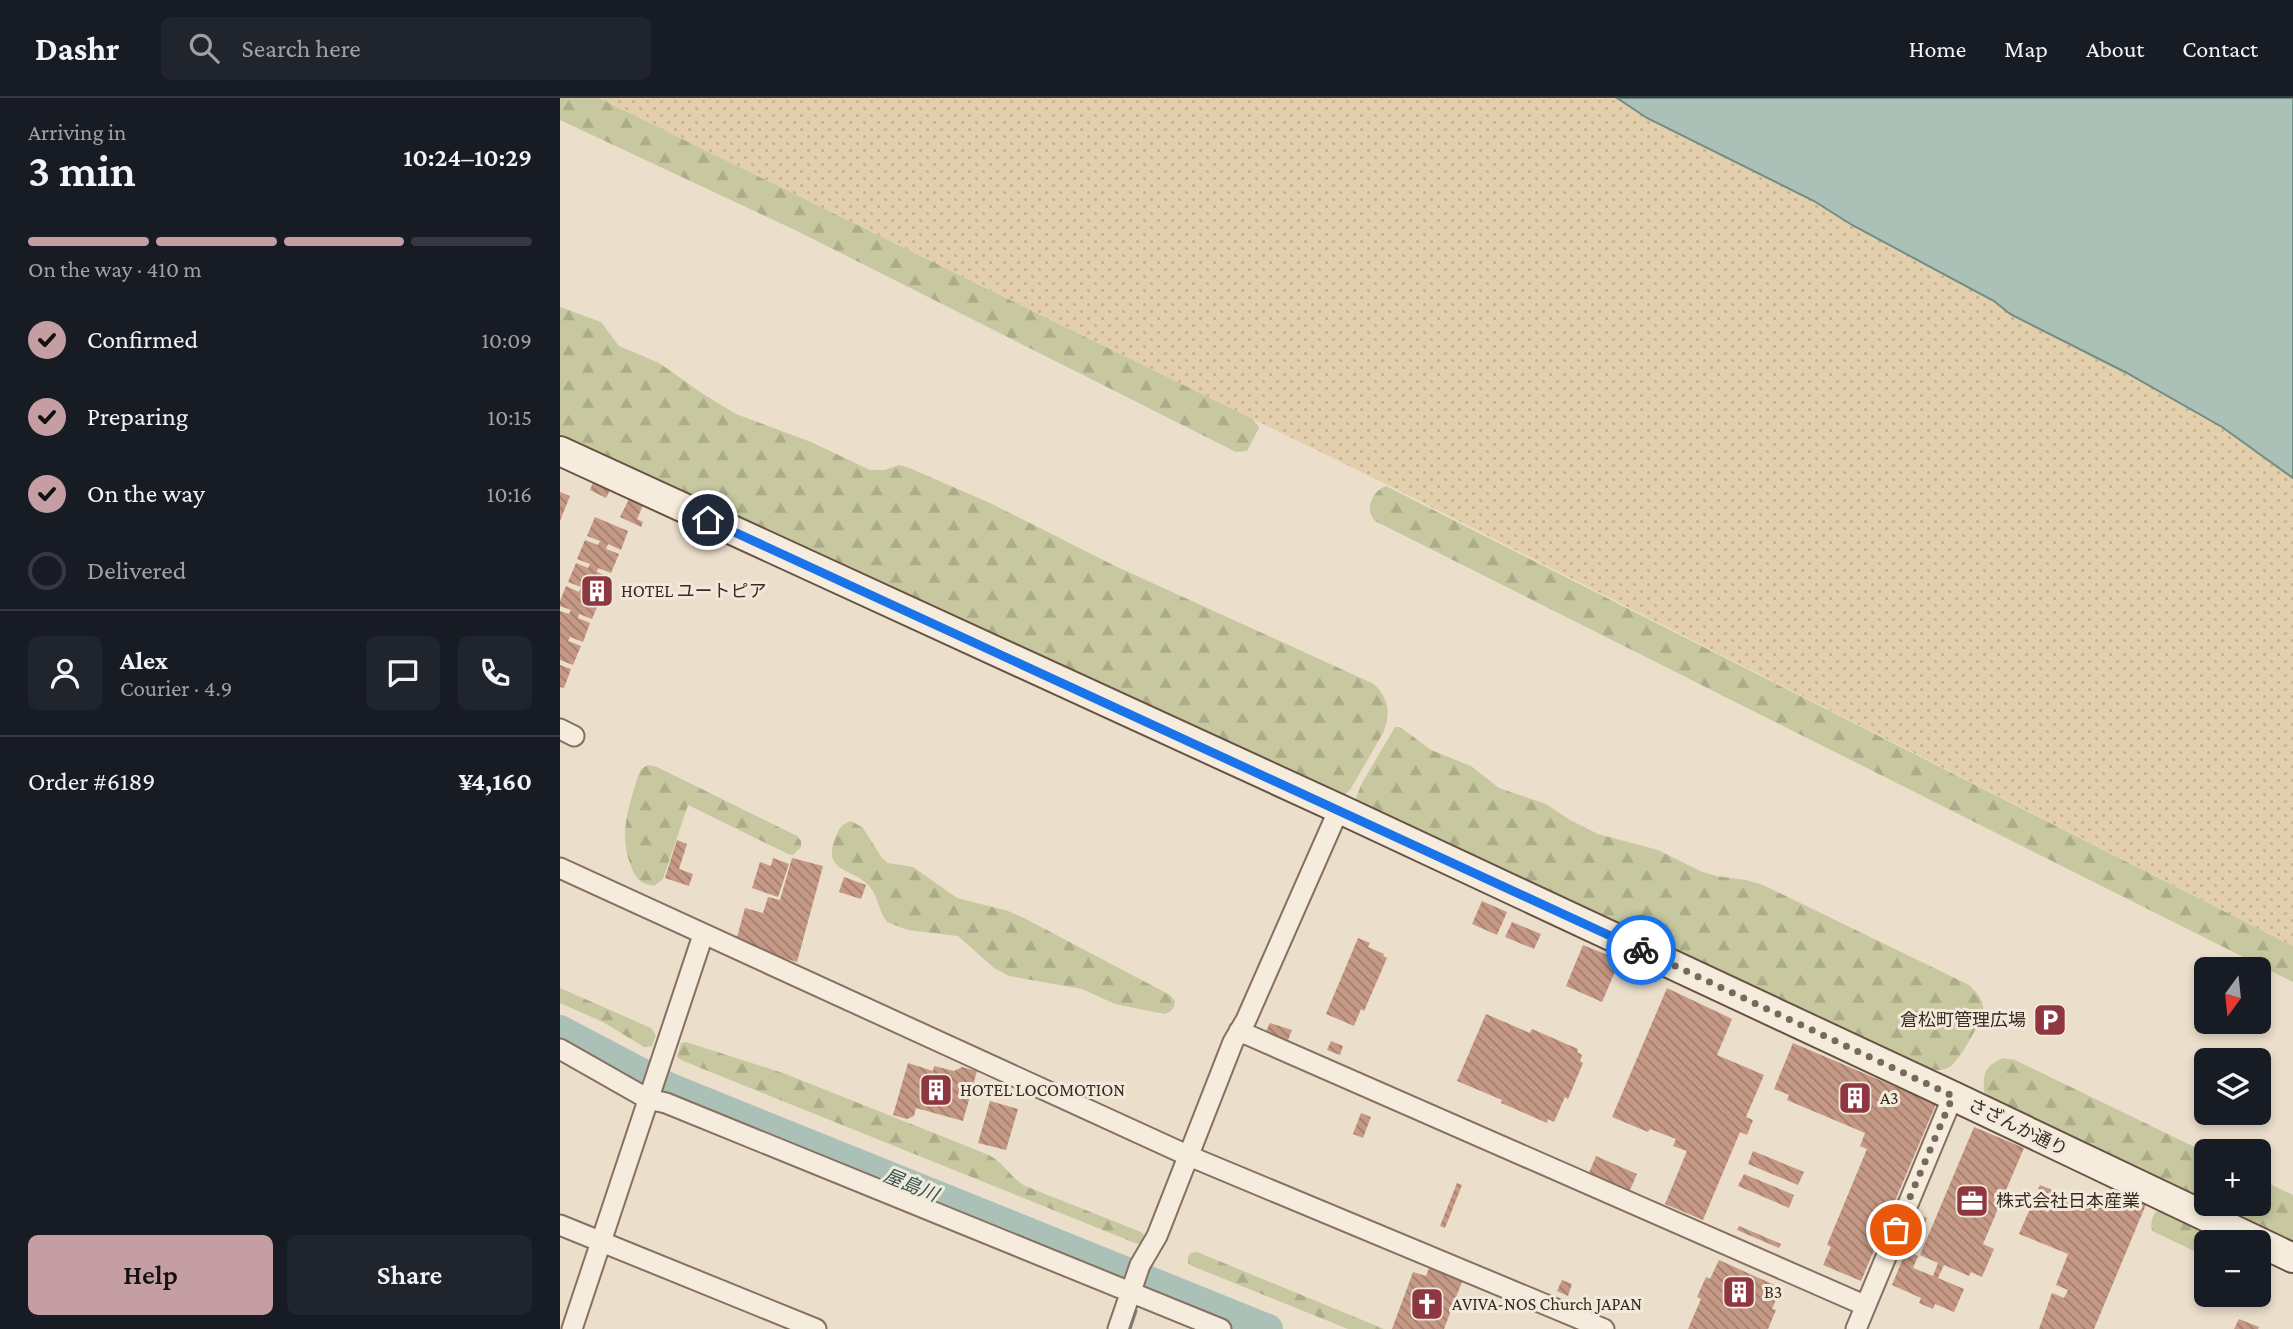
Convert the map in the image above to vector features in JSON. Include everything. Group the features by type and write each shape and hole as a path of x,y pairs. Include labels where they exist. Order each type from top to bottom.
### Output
{"street":[{"name":"さざんか通り","path":"560,451 1339,809 2293,1258"},
{"path":"1118,1329 1140,1265 1157,1236 1240,1031 1339,809"},
{"path":"560,868 1189,1156 1604,1329"},
{"path":"572,1329 703,934"},
{"path":"1240,1031 1864,1305"},
{"path":"560,1049 649,1096 1131,1290 1221,1329"},
{"path":"1856,1329 1953,1096"},
{"path":"560,1225 816,1329"}],"green space":[{"path":"560,98 599,98 1253,419 1259,428 1247,451 1236,452 797,231 560,120"},
{"path":"560,307 601,322 619,346 659,363 736,414 811,442 870,470 885,470 899,465 907,467 990,503 1115,566 1374,684 1386,701 1387,719 1383,733 1350,790 1343,796 936,612 560,437"},
{"path":"1386,486 2293,946 2293,982 2272,971 2272,957 2243,957 1375,521 1370,506 1373,496"},
{"path":"1395,727 1400,727 1431,750 1471,766 1499,788 1546,804 1598,834 1658,850 1716,876 1763,885 1969,985 1983,1004 1975,1030 1951,1066 1941,1070 1924,1068 1358,802 1356,798 1362,783"},
{"path":"648,765 797,836 801,847 793,855 788,854 688,805 663,879 654,886 645,884 631,866 625,832 638,776 641,769"},
{"path":"851,821 863,828 888,863 913,867 957,898 1008,911 1024,918 1170,995 1175,1001 1173,1008 1164,1014 1115,1004 1082,989 1009,976 994,968 958,936 908,930 887,922 870,887 841,868 832,857 838,831"},
{"path":"560,988 651,1028 656,1035 652,1046 644,1047 603,1022 560,1003"},
{"path":"686,1042 783,1073 989,1155 1025,1186 1141,1232 1145,1236 1141,1244 1135,1243 681,1060 677,1057 681,1043"},
{"path":"2003,1058 2015,1060 2194,1147 2194,1197 1996,1102 1984,1092 1986,1071"},
{"path":"2271,1185 2293,1195 2293,1244 2271,1234 2271,1230 2263,1230 2234,1216 2271,1216"},
{"path":"2161,1208 2210,1230 2194,1230 2194,1251 2152,1231 2151,1224 2156,1212"},
{"path":"1197,1252 1384,1329 1348,1329 1192,1266 1188,1263 1188,1257"}],"sand":[{"path":"599,98 1617,98 1647,118 1814,201 1852,225 1994,301 2010,314 2125,372 2222,427 2293,478 2293,946 1394,488"}],"shaded area":[{"path":"1617,98 2293,98 2293,478 2222,427 2125,372 2010,314 1994,301 1852,225 1814,201 1647,118"},
{"path":"560,1024 656,1077 651,1086 560,1035"}],"building":[{"path":"594,480 611,488 606,498 590,490"},
{"path":"560,492 570,496 560,521"},
{"path":"630,497 644,503 637,519 643,522 641,527 620,517"},
{"name":"HOTEL ユートピア","path":"595,517 628,531 621,550 608,544 606,549 619,554 611,573 598,568 597,572 609,577 602,596 589,591 587,595 600,600 592,619 579,614 578,618 590,623 583,642 570,637 568,641 581,646 573,665 560,660 560,611 569,614 571,610 560,606 560,601 566,586 579,592 581,587 568,582 576,563 588,568 590,564 577,559 585,540 598,545 600,541 587,536"},
{"path":"560,665 571,669 564,688 560,687"},
{"path":"677,840 687,844 679,869 693,874 689,886 665,878"},
{"path":"773,858 789,864 778,897 752,888 760,862 771,866"},
{"path":"792,858 823,866 797,962 736,941 745,908 763,913 768,897 780,900"},
{"path":"844,877 866,885 861,899 839,892"},
{"path":"1482,901 1507,912 1497,935 1472,924"},
{"path":"1512,922 1541,934 1534,949 1505,937"},
{"path":"1358,938 1370,943 1368,947 1387,958 1364,1011 1361,1009 1354,1026 1326,1014"},
{"path":"1583,945 1620,960 1602,1002 1566,986"},
{"path":"1667,988 1732,1019 1717,1055 1764,1075 1746,1117 1753,1120 1747,1135 1740,1132 1703,1220 1665,1204 1687,1151 1673,1146 1676,1139 1650,1129 1648,1132 1612,1117"},
{"path":"1486,1014 1530,1033 1532,1029 1578,1049 1577,1052 1582,1055 1580,1061 1583,1063 1568,1099 1565,1097 1554,1122 1548,1119 1547,1123 1457,1081"},
{"path":"1270,1023 1292,1030 1288,1040 1266,1031"},
{"path":"1331,1041 1343,1046 1340,1055 1327,1050"},
{"path":"1793,1043 1936,1104 1861,1281 1823,1265 1831,1247 1827,1245 1867,1149 1860,1146 1865,1133 1787,1100 1789,1095 1774,1089"},
{"name":"HOTEL LOCOMOTION","path":"908,1063 933,1071 934,1066 954,1071 962,1067 977,1071 963,1121 916,1108 914,1116 907,1119 893,1115"},
{"path":"990,1101 1018,1109 1006,1150 978,1143"},
{"path":"1361,1113 1371,1117 1363,1138 1353,1134"},
{"path":"1974,1127 2024,1148 1983,1244 1994,1249 1982,1277 1971,1272 1969,1276 1944,1265 1938,1278 1964,1289 1954,1312 1935,1304 1933,1309 1919,1303 1921,1298 1892,1285 1906,1251 1918,1256 1913,1268 1933,1276 1938,1263 1920,1255"},
{"path":"1753,1151 1804,1172 1798,1185 1748,1164"},
{"path":"1596,1156 1637,1174 1630,1190 1589,1173"},
{"path":"1744,1174 1794,1195 1789,1208 1738,1186"},
{"path":"1457,1183 1462,1185 1445,1228 1440,1226"},
{"path":"2040,1185 2089,1205 2093,1195 2106,1200 2111,1187 2147,1202 2094,1329 2039,1329 2052,1293 2064,1298 2068,1290 2056,1285 2068,1254 2019,1234"},
{"path":"1916,1214 1927,1218 1919,1238 1908,1233"},
{"path":"1739,1226 1781,1244 1779,1248 1737,1230"},
{"name":"B3","path":"1719,1260 1781,1288 1772,1309 1776,1310 1768,1329 1688,1329 1701,1299 1697,1297 1706,1277 1710,1279"},
{"name":"AVIVA-NOS Church JAPAN","path":"1430,1266 1463,1279 1444,1329 1392,1329 1413,1272 1426,1276"},
{"path":"1562,1280 1572,1284 1568,1296 1557,1291"},
{"path":"2239,1319 2259,1327 2234,1329"}],"waterway":[{"name":"屋島川","path":"560,1030 670,1088 1268,1329"},
{"path":"1142,1291 1146,1280"},
{"path":"1129,1329 1135,1311"}],"way so far":[{"path":"1641,950 1953,1096 1896,1230"}],"place":[{"name":"HOTEL ユートピア","path":"597,591"},
{"name":"倉松町管理広場","path":"2050,1020"},
{"name":"HOTEL LOCOMOTION","path":"936,1090"},
{"name":"A3","path":"1855,1098"},
{"name":"株式会社日本産業","path":"1972,1201"},
{"name":"B3","path":"1739,1292"},
{"name":"AVIVA-NOS Church JAPAN","path":"1427,1304"}],"route":[{"path":"708,520 1641,950"}]}
